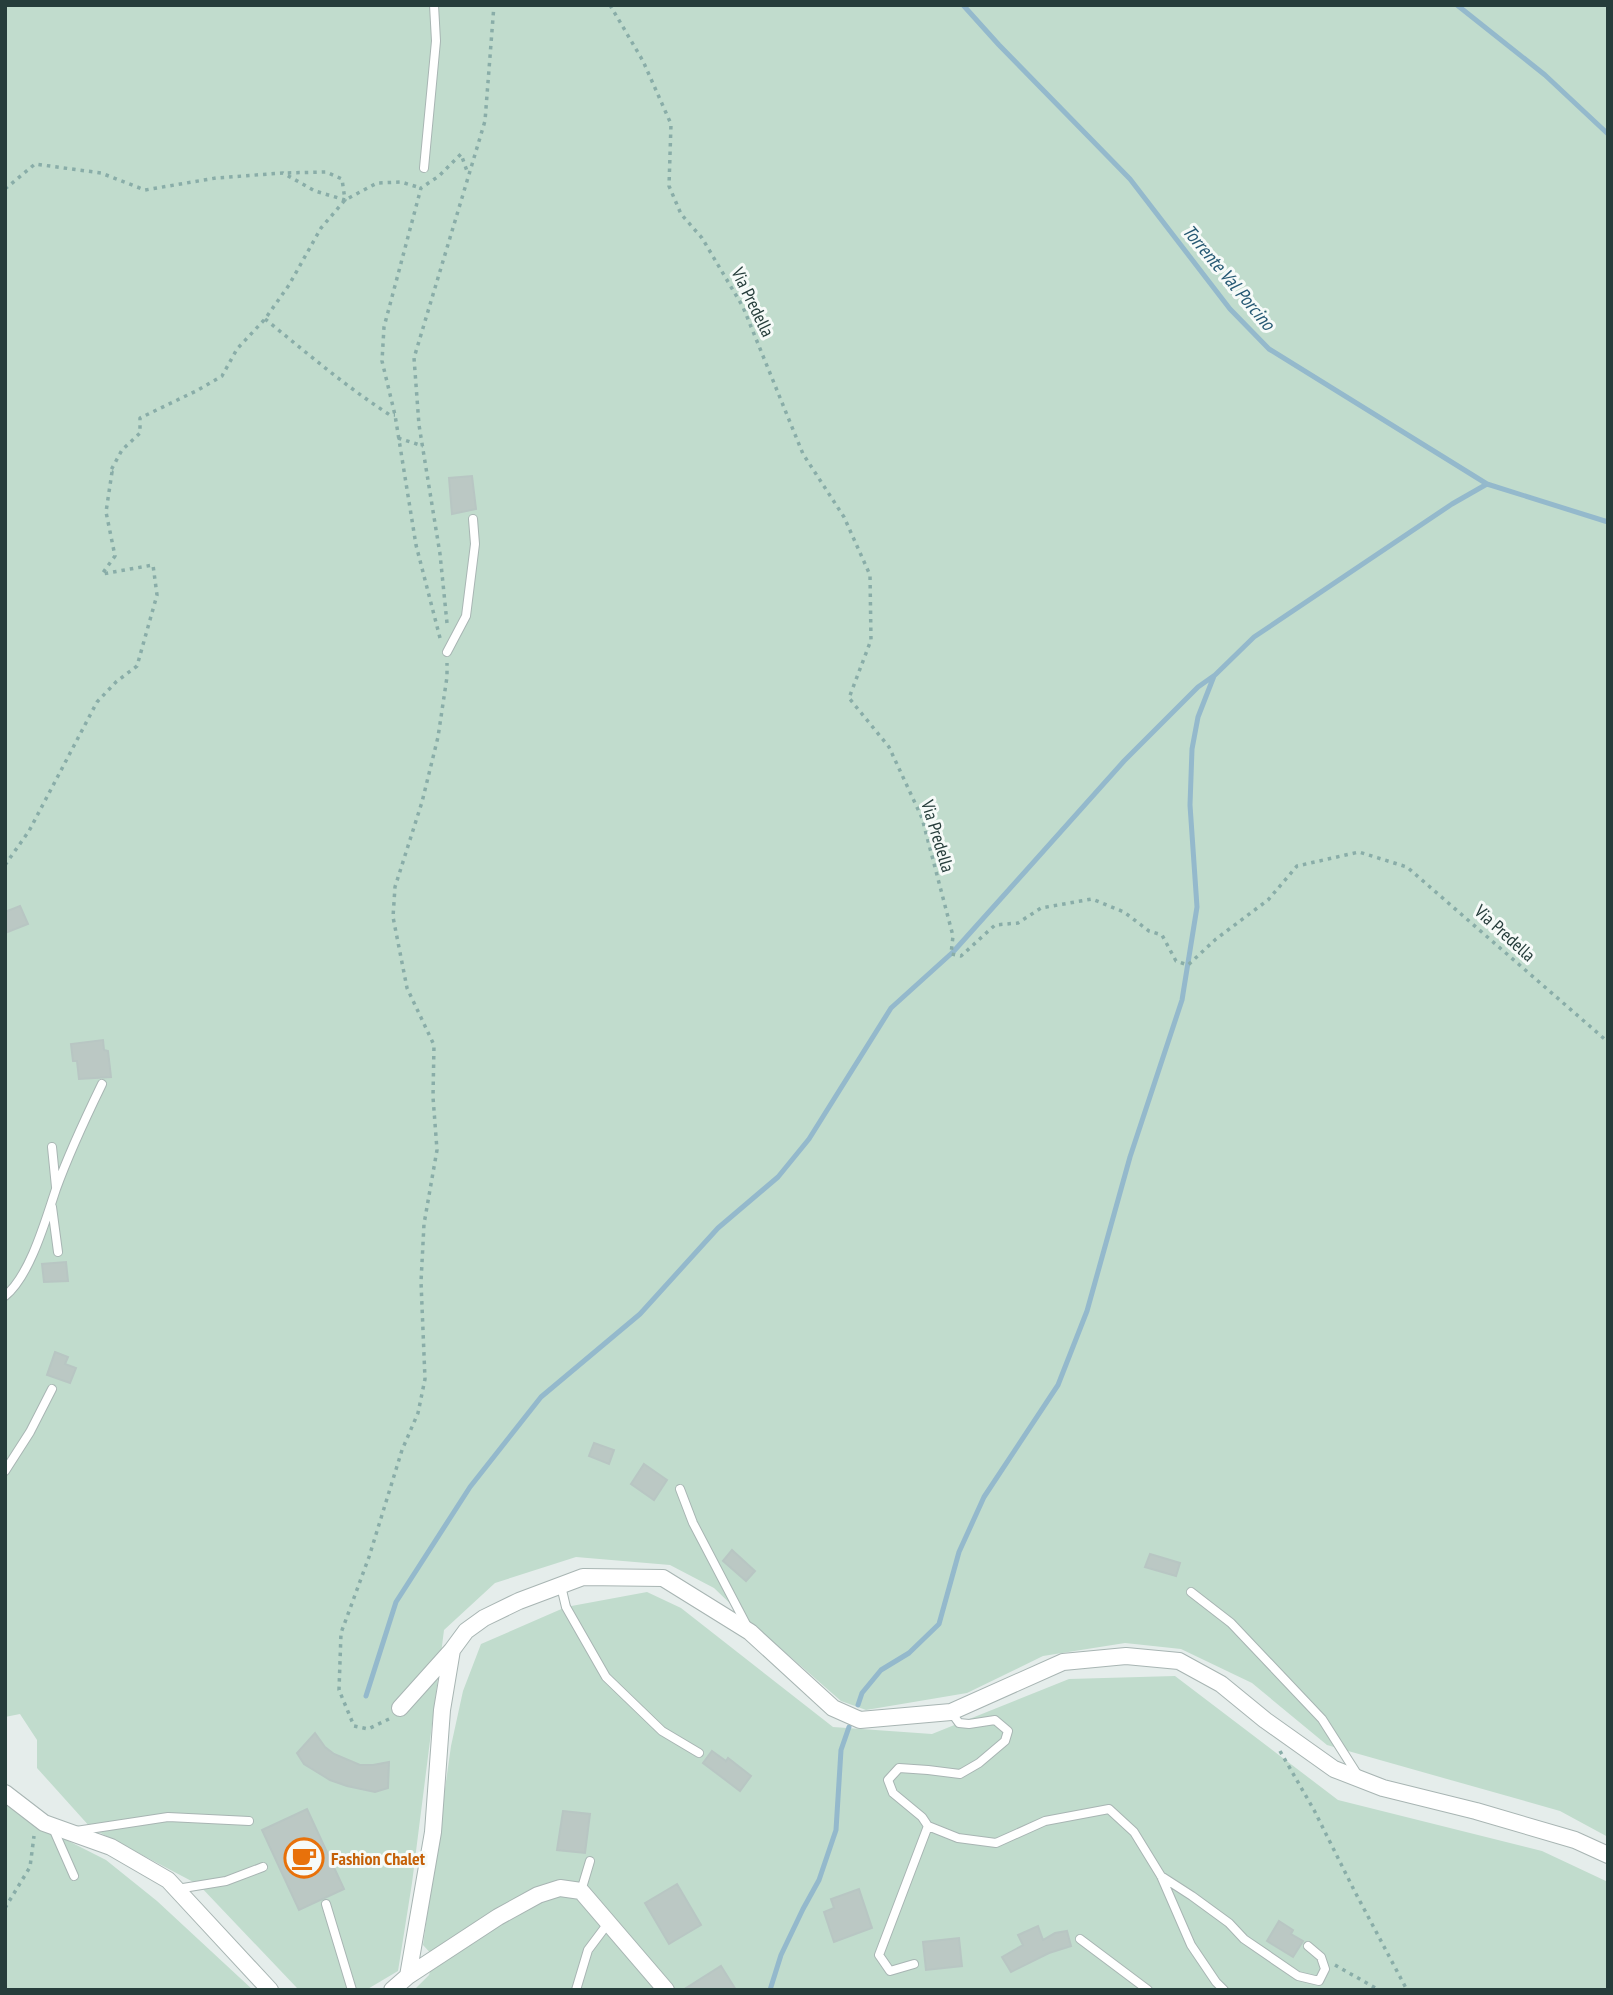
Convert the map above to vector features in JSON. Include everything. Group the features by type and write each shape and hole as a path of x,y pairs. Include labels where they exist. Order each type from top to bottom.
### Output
{"street":[{"path":"400,1708 466,1631 484,1618 519,1601 583,1577 663,1578 750,1632 833,1708 860,1720 951,1712 1063,1662 1126,1656 1179,1661 1222,1684 1265,1720 1334,1769 1360,1780 1575,1840 1608,1855"},
{"path":"408,1976 433,1832 442,1710 452,1650"},
{"path":"5,1793 37,1818 111,1847 168,1880 270,1990"},
{"path":"393,1990 408,1976 498,1917 538,1895 560,1888 581,1891 666,1990"}],"lane":[{"path":"424,168 436,41 435,5"},
{"path":"447,652 466,616 475,544 472,519"},
{"path":"5,1296 16,1287 44,1227 80,1129 102,1084"},
{"path":"52,1147 56,1190"},
{"path":"52,1205 58,1252"},
{"path":"5,1471 52,1390"},
{"path":"680,1489 693,1523 750,1632"},
{"path":"561,1586 566,1607 606,1676 662,1731 699,1753"},
{"path":"1191,1592 1231,1623 1322,1719 1360,1780"},
{"path":"951,1712 959,1723 995,1720 1008,1731 1004,1741 979,1763 960,1774 899,1768 888,1780 893,1793 922,1817 928,1826 958,1838 996,1843 1045,1821 1109,1809 1134,1832 1161,1876 1191,1945 1224,1990"},
{"path":"70,1832 168,1817 249,1821"},
{"path":"52,1826 74,1876"},
{"path":"914,1964 890,1971 879,1955 928,1826"},
{"path":"581,1891 590,1861"},
{"path":"177,1889 226,1881 263,1867"},
{"path":"1161,1876 1192,1896 1228,1923 1244,1939 1298,1976 1319,1982 1325,1969 1321,1958 1308,1946"},
{"path":"326,1904 352,1990"},
{"path":"576,1990 588,1950 609,1922"},
{"path":"1080,1939 1148,1990"}],"path":[{"path":"400,1708 388,1720 368,1729 354,1726 339,1690 341,1633 369,1557 402,1450 418,1413 425,1379 421,1282 424,1224 437,1150 433,1097 434,1045 407,988 393,917 395,887 422,802 438,737 447,677 448,631 440,554 417,406 414,358 485,121 494,5"},
{"name":"Via Predella","path":"610,5 643,61 671,124 669,186 681,214 702,237 743,307 803,454 844,517 870,575 871,640 849,698 889,747 922,818 953,936 951,954 961,956 995,925 1018,923 1041,908 1092,900 1124,912 1149,931 1162,935 1176,961 1188,965 1216,939 1268,900 1297,866 1359,852 1407,867 1608,1042"},
{"path":"447,652 438,634 416,545 395,415 382,360 384,327 421,188 439,176 461,154 468,176"},
{"path":"5,189 35,164 101,173 145,190 216,178 326,172 342,179 345,200"},
{"path":"283,173 315,191 345,200"},
{"path":"5,864 29,831 97,702 116,682 137,666 157,595 153,565 102,574 115,556 106,512 110,472 122,450 140,432 140,418 222,376 237,349 265,320 289,285 321,228 345,200 377,183 401,182 421,188"},
{"path":"265,320 360,396 390,415 395,415"},
{"path":"398,438 423,446"},
{"path":"1276,1744 1314,1810 1407,1990"},
{"path":"5,1908 30,1867 37,1818"},
{"path":"1321,1958 1379,1990"}],"green space":[{"path":"5,5 1608,5 1608,1837 1560,1811 1327,1745 1252,1683 1181,1649 1125,1643 1043,1656 967,1693 866,1710 841,1701 714,1588 670,1565 576,1557 495,1583 444,1630 412,1883 398,1971 366,1990 297,1988 199,1885 91,1828 37,1768 37,1740 20,1714 5,1717"},
{"path":"647,1592 681,1608 833,1727 932,1734 1069,1679 1175,1676 1338,1800 1542,1851 1608,1882 1608,1990 414,1990 429,1975 435,1958 423,1945 451,1746 463,1691 481,1644 566,1607"},
{"path":"5,1801 29,1821 106,1860 157,1901 253,1990 5,1990"}],"building":[{"path":"472,476 476,509 452,514 449,478"},
{"path":"20,906 28,924 5,933 5,912"},
{"path":"103,1040 104,1050 108,1051 111,1077 79,1079 71,1044"},
{"path":"66,1262 68,1281 44,1282 42,1264"},
{"path":"55,1352 68,1357 65,1364 76,1368 70,1383 47,1375"},
{"path":"594,1443 614,1450 609,1464 589,1456"},
{"path":"644,1464 667,1480 654,1500 631,1484"},
{"path":"732,1550 755,1571 746,1581 723,1561"},
{"path":"1150,1554 1180,1563 1176,1576 1145,1567"},
{"path":"315,1733 334,1754 360,1765 389,1762 388,1788 375,1792 347,1786 330,1780 304,1764 297,1753"},
{"path":"712,1751 726,1761 728,1758 751,1776 740,1791 703,1763"},
{"path":"307,1809 344,1889 299,1910 262,1830"},
{"path":"563,1811 590,1814 585,1853 557,1850"},
{"path":"677,1884 701,1925 669,1944 645,1903"},
{"path":"859,1889 872,1928 834,1942 824,1912 834,1908 831,1899"},
{"path":"1279,1921 1293,1930 1291,1934 1303,1941 1293,1957 1267,1941"},
{"path":"1038,1926 1043,1940 1055,1933 1067,1931 1071,1946 1049,1953 1011,1972 1002,1957 1023,1945 1018,1935"},
{"path":"959,1938 962,1966 926,1970 923,1942"},
{"path":"721,1966 736,1990 683,1990"}],"waterway":[{"name":"Torrente Val Porcino","path":"963,5 1130,179 1230,309 1269,349 1487,484 1608,522"},
{"path":"1457,5 1545,75 1608,134"},
{"path":"366,1696 396,1602 470,1487 541,1397 640,1314 718,1228 778,1177 809,1139 891,1008 953,952 1124,761 1198,687 1215,675 1254,637 1452,504 1487,484"},
{"path":"858,1705 862,1693 881,1670 909,1653 939,1624 959,1552 984,1497 1058,1385 1087,1311 1130,1157 1182,1000 1197,907 1190,805 1192,749 1198,717 1214,676"},
{"path":"770,1990 781,1955 819,1880 836,1830 841,1750 849,1727"}],"place":[{"name":"Fashion Chalet","path":"304,1858"}]}
